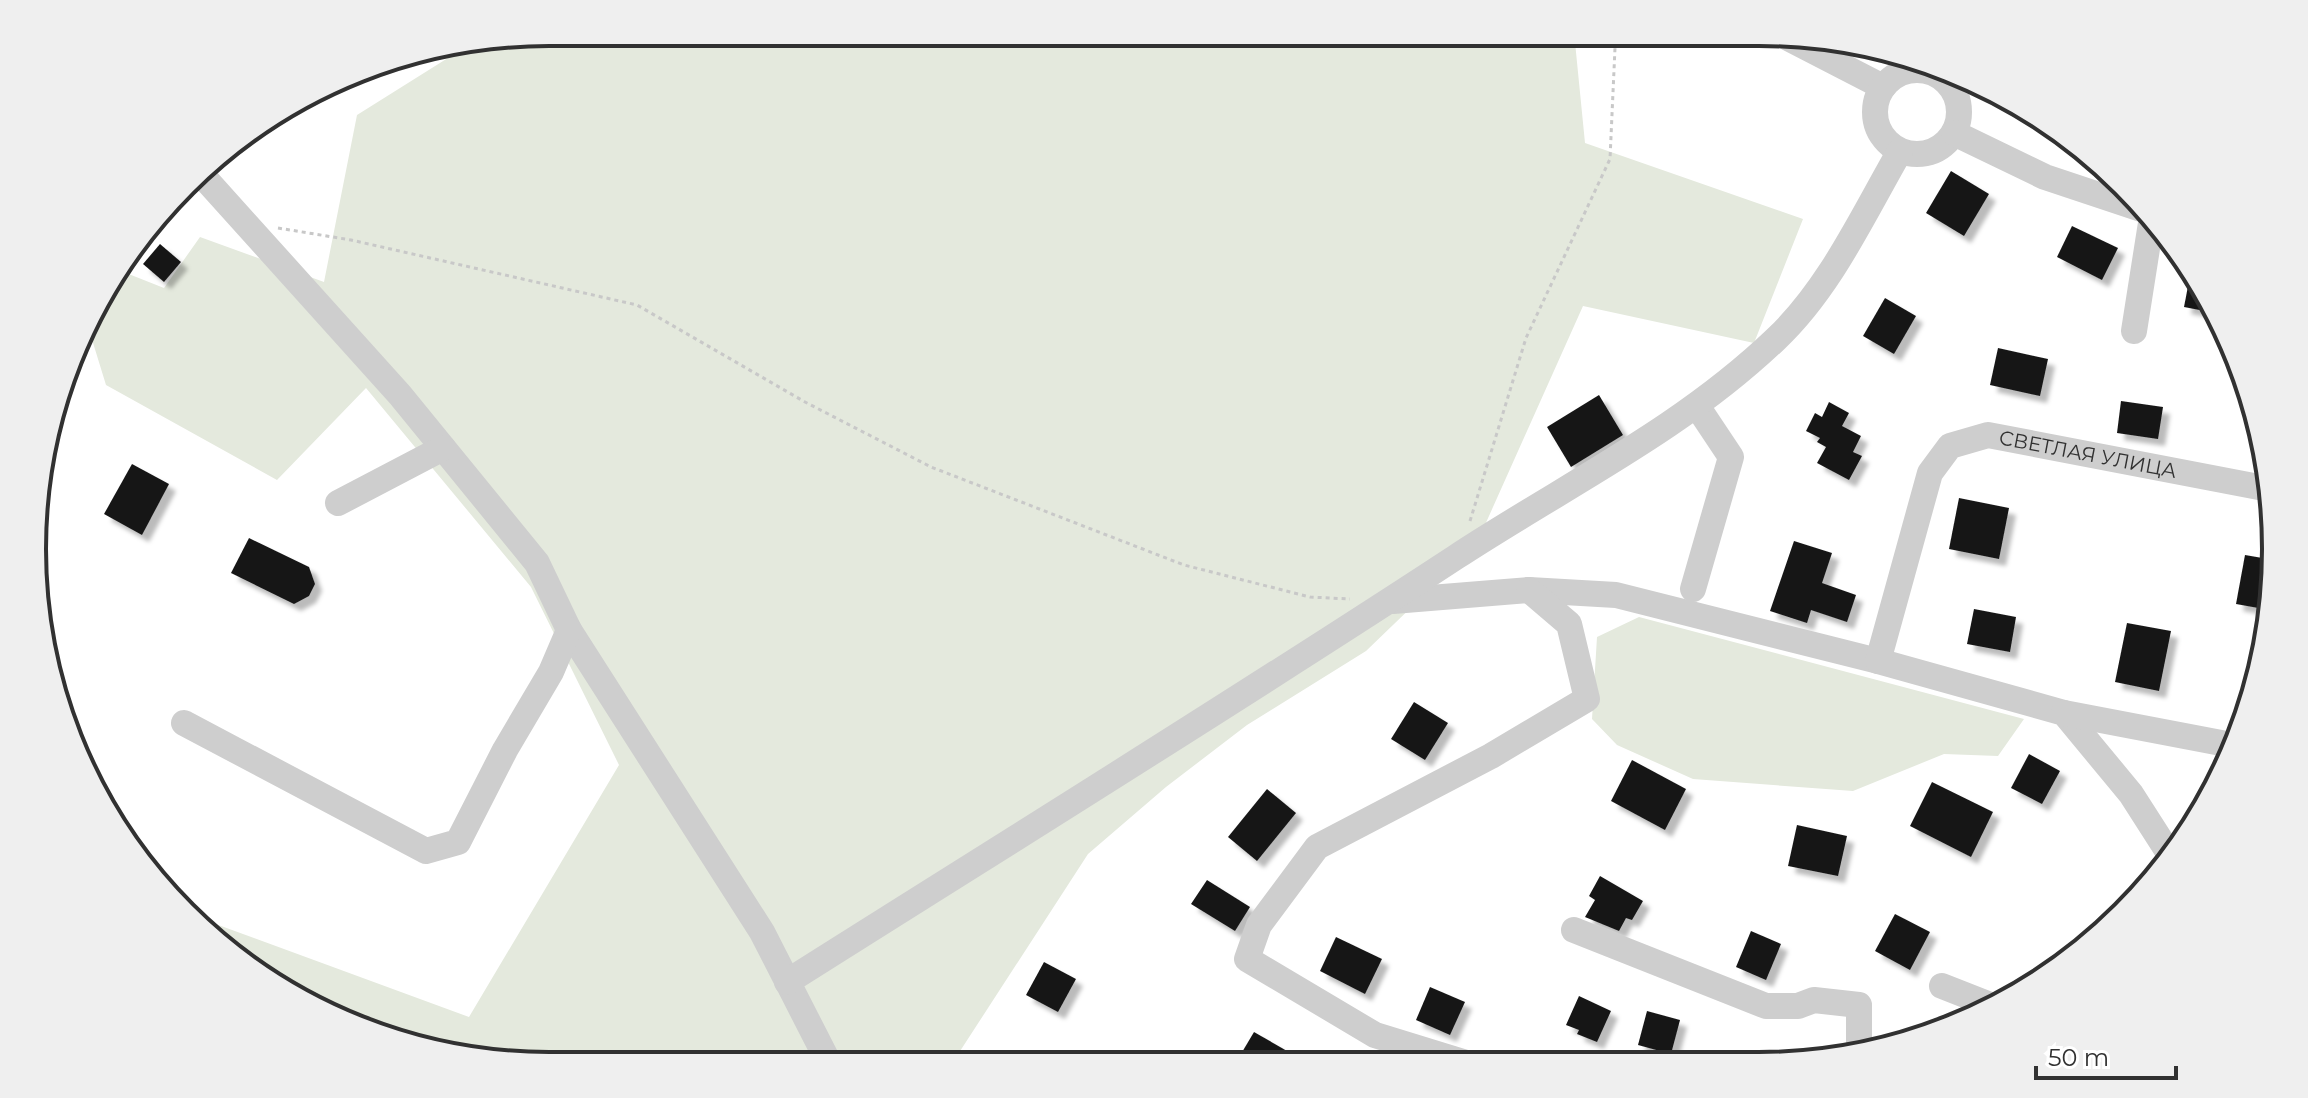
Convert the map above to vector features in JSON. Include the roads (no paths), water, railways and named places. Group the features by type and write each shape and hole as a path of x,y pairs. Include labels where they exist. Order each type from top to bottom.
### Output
{"street":[{"path":"1808,48 1883,87"},
{"path":"1914,71 1892,78 1883,87 1875,110 1881,135 1900,151 1925,154 1947,143 1959,121 1956,96 1949,83"},
{"path":"1954,133 2045,177 2125,204"},
{"path":"787,982 1459,555 1585,480 1697,406 1778,338 1825,281 1900,151"},
{"path":"207,180 400,395 537,563 569,630 762,932 823,1052"},
{"path":"2134,331 2150,232"},
{"path":"1693,589 1731,457 1697,406"},
{"name":"СВЕТЛАЯ УЛИЦА","path":"1878,661 1930,473 1950,446 1988,435 2258,487"},
{"path":"338,503 443,448"},
{"path":"1390,601 1529,590 1616,595 1878,661 2064,713 2223,743"},
{"path":"1430,1052 1375,1035 1247,959 1259,925 1317,847 1491,756 1587,699 1569,624 1529,590"},
{"path":"184,723 426,851 458,842 505,750 551,672 569,630"},
{"path":"2064,713 2131,794 2161,851"},
{"path":"1574,930 1766,1006 1798,1006 1814,1000 1859,1005 1859,1042"},
{"path":"1942,986 1979,1001"}]}
